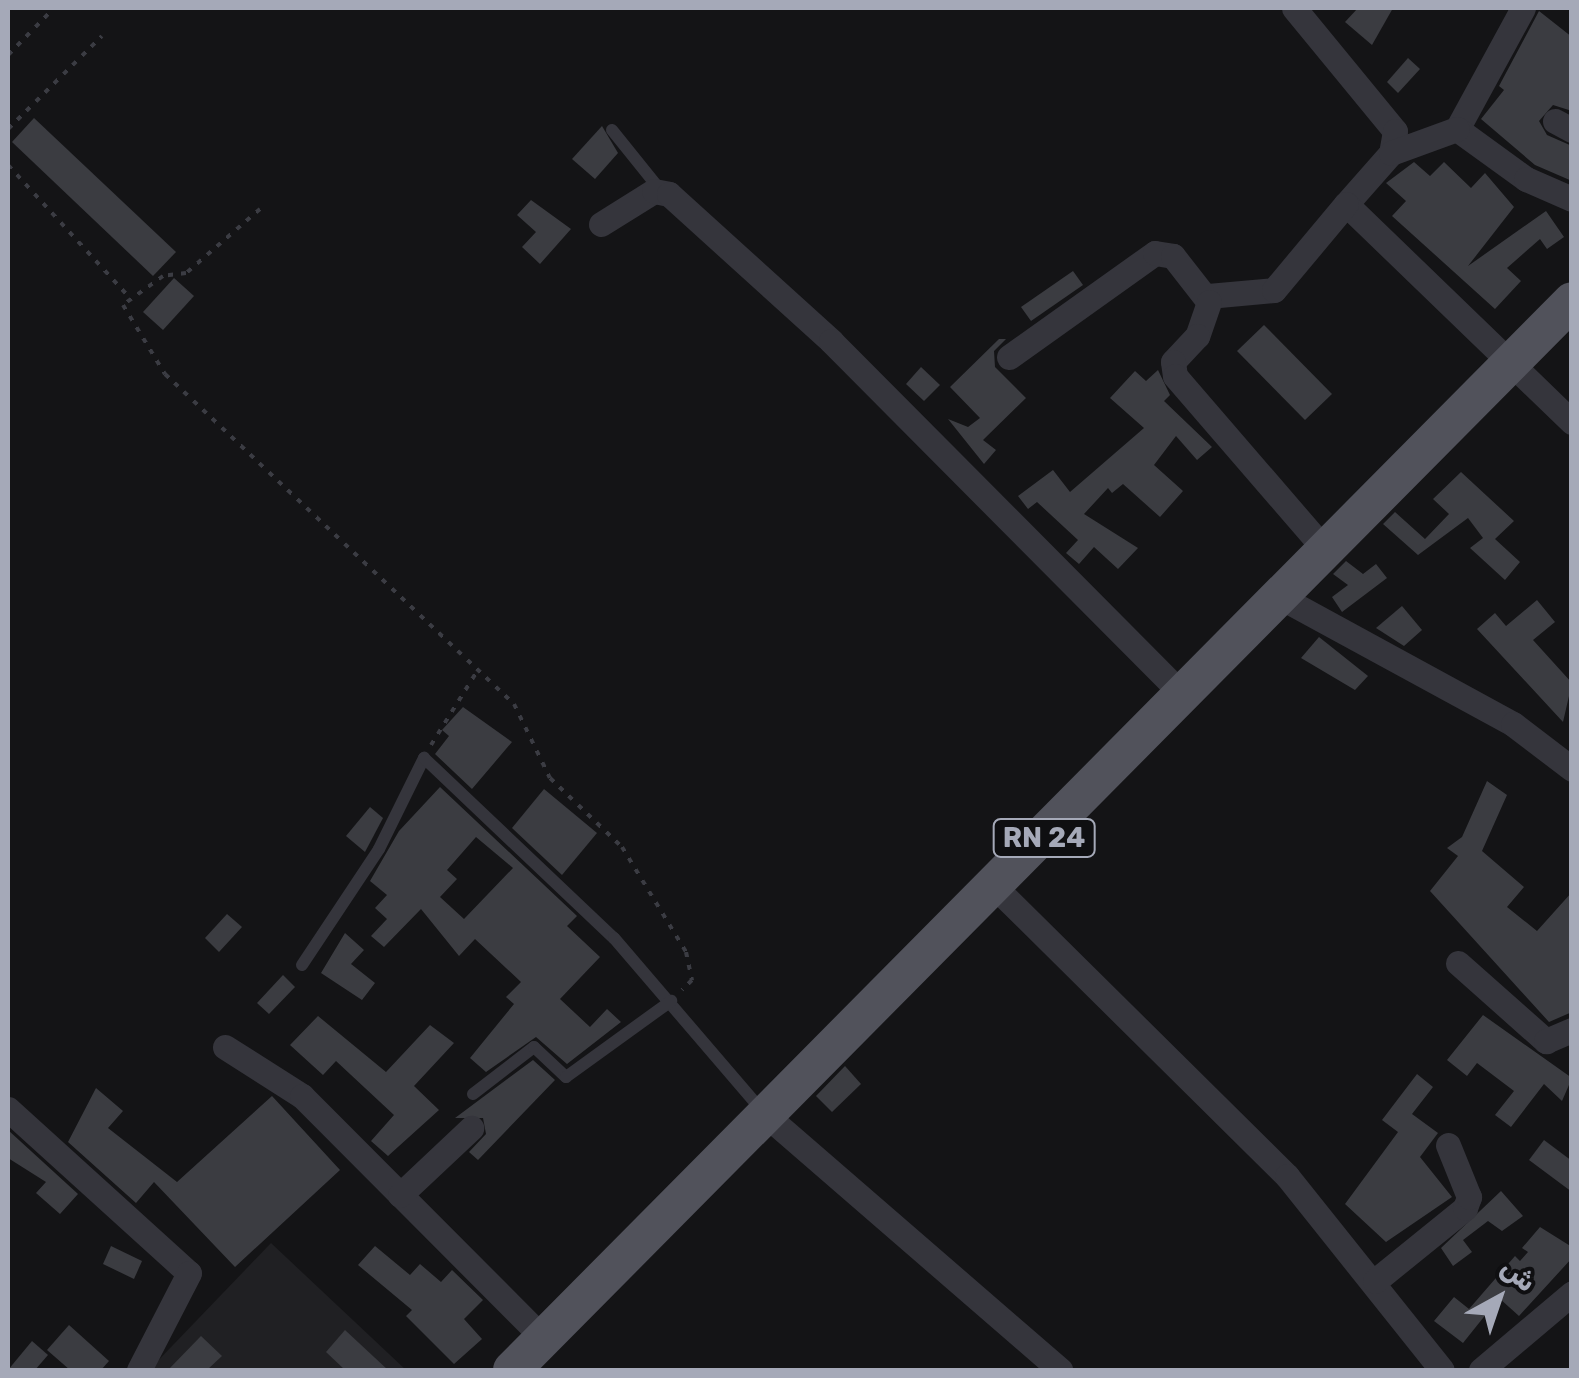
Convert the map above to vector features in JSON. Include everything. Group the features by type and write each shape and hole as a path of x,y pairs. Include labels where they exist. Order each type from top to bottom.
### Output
{"main road":[{"name":"RN 24","path":"512,1370 1185,697 1572,301"}],"street":[{"path":"1294,8 1395,131 1391,153"},
{"path":"1208,296 1274,290 1391,153 1457,129 1523,8"},
{"path":"1457,129 1526,179 1572,199"},
{"path":"601,224 660,191 831,341 1185,697"},
{"path":"1346,204 1572,422"},
{"path":"1009,357 1155,254 1173,256 1208,296 1207,317 1173,362 1175,376 1327,552"},
{"path":"1282,598 1513,724 1572,769"},
{"path":"995,887 1287,1176 1375,1281 1442,1370"},
{"path":"1458,963 1546,1041 1572,1030"},
{"path":"225,1047 302,1096 544,1339"},
{"path":"8,1109 190,1273 139,1370"},
{"path":"767,1116 1060,1370"},
{"path":"400,1195 472,1128"},
{"path":"1375,1281 1465,1208 1469,1197 1448,1145"},
{"path":"1481,1370 1572,1292"}],"lane":[{"path":"612,130 660,191"},
{"path":"302,965 379,849 424,758 671,1001 767,1116"},
{"path":"473,1094 534,1047 566,1077 671,1001"}],"path":[{"path":"8,55 54,8"},
{"path":"8,130 102,36"},
{"path":"8,166 131,299"},
{"path":"260,209 186,273 163,276 123,305 165,374 476,673 514,704 550,778 622,847 686,952 692,980 671,1001"},
{"path":"424,758 476,673"}],"shaded area":[{"path":"271,1243 406,1370 149,1370"}],"building":[{"path":"1358,8 1393,8 1372,45 1345,22"},
{"path":"1539,11 1572,37 1572,111 1553,105 1539,121 1547,135 1572,146 1572,181 1535,165 1481,119 1504,90 1499,86"},
{"path":"1408,58 1420,69 1398,93 1387,82"},
{"path":"34,118 176,252 153,276 12,142"},
{"path":"602,126 618,153 595,179 572,159"},
{"path":"1414,162 1430,176 1444,162 1471,188 1485,173 1514,207 1468,266 1546,211 1564,237 1547,249 1540,239 1507,268 1521,281 1495,309 1392,216 1406,201 1386,183"},
{"path":"531,200 571,229 540,264 522,247 536,232 517,215"},
{"path":"1073,271 1083,285 1031,321 1021,307"},
{"path":"174,278 194,296 163,330 143,312"},
{"path":"1264,325 1332,394 1305,420 1237,351"},
{"path":"999,339 1006,339 994,351 995,367 1026,398 983,440 996,450 984,464 948,419 968,427 980,418 950,387"},
{"path":"921,367 940,385 924,401 906,384"},
{"path":"1158,370 1170,395 1164,401 1212,447 1197,460 1176,436 1154,465 1183,491 1160,517 1123,484 1112,493 1108,488 1084,514 1138,548 1118,569 1094,547 1079,564 1066,553 1078,540 1037,502 1028,509 1018,496 1053,470 1070,492 1144,428 1110,398 1135,371 1146,381"},
{"path":"1461,472 1514,521 1495,539 1520,562 1505,580 1470,548 1483,538 1468,518 1418,555 1383,524 1395,512 1425,539 1449,514 1433,499"},
{"path":"1346,561 1363,574 1376,564 1387,578 1342,612 1332,597 1348,585 1333,574"},
{"path":"1537,600 1555,622 1533,640 1572,683 1563,722 1477,629 1495,613 1506,626"},
{"path":"1402,606 1422,630 1404,646 1376,628"},
{"path":"1319,637 1368,676 1355,690 1301,658"},
{"path":"463,707 512,742 472,789 435,754 449,736 442,730"},
{"path":"1487,781 1507,795 1482,851 1524,887 1507,907 1537,931 1572,892 1572,1012 1549,1022 1430,891 1458,856 1447,848 1462,837"},
{"path":"440,787 577,916 567,926 600,957 560,999 590,1027 607,1009 621,1022 567,1064 536,1037 486,1072 470,1058 514,1004 506,997 521,982 475,939 459,956 421,909 384,947 371,936 387,919 375,908 387,895 370,881 399,831","holes":["476,837 513,868 464,919 440,897 457,879 447,870"]},
{"path":"544,789 597,833 562,875 512,828"},
{"path":"370,807 383,818 365,852 346,836"},
{"path":"227,914 242,927 219,952 205,938"},
{"path":"345,933 364,950 351,964 375,983 362,1000 321,973"},
{"path":"283,975 295,987 269,1014 257,1003"},
{"path":"1483,1015 1572,1078 1562,1101 1544,1084 1511,1127 1495,1115 1514,1091 1477,1063 1467,1076 1447,1060"},
{"path":"318,1016 386,1072 430,1025 454,1043 414,1086 439,1110 388,1156 371,1141 394,1115 336,1061 323,1075 290,1045"},
{"path":"533,1060 555,1080 478,1160 469,1152 486,1134 483,1118 455,1118"},
{"path":"845,1066 861,1084 832,1112 816,1096"},
{"path":"1417,1074 1433,1087 1412,1114 1438,1133 1420,1157 1452,1197 1386,1242 1345,1204 1398,1132 1382,1120"},
{"path":"96,1088 123,1111 108,1128 177,1182 272,1096 340,1170 235,1267 154,1182 136,1203 68,1142"},
{"path":"8,1130 78,1194 60,1214 36,1193 46,1182 8,1158"},
{"path":"1544,1140 1572,1161 1572,1192 1529,1160"},
{"path":"1501,1191 1523,1216 1502,1231 1488,1221 1463,1240 1472,1252 1453,1266 1441,1248"},
{"path":"1540,1227 1572,1247 1572,1258 1519,1316 1499,1298 1463,1343 1434,1321 1454,1297 1469,1309 1515,1256 1520,1261 1528,1252 1522,1248"},
{"path":"111,1246 142,1261 134,1279 103,1264"},
{"path":"375,1246 410,1275 420,1264 441,1282 452,1270 483,1300 464,1319 482,1339 454,1364 406,1316 412,1310 358,1265"},
{"path":"69,1325 109,1361 101,1370 70,1370 47,1350"},
{"path":"345,1330 388,1370 345,1370 326,1352"},
{"path":"201,1336 222,1356 207,1370 168,1370"},
{"path":"32,1341 48,1355 35,1370 8,1370"}]}
